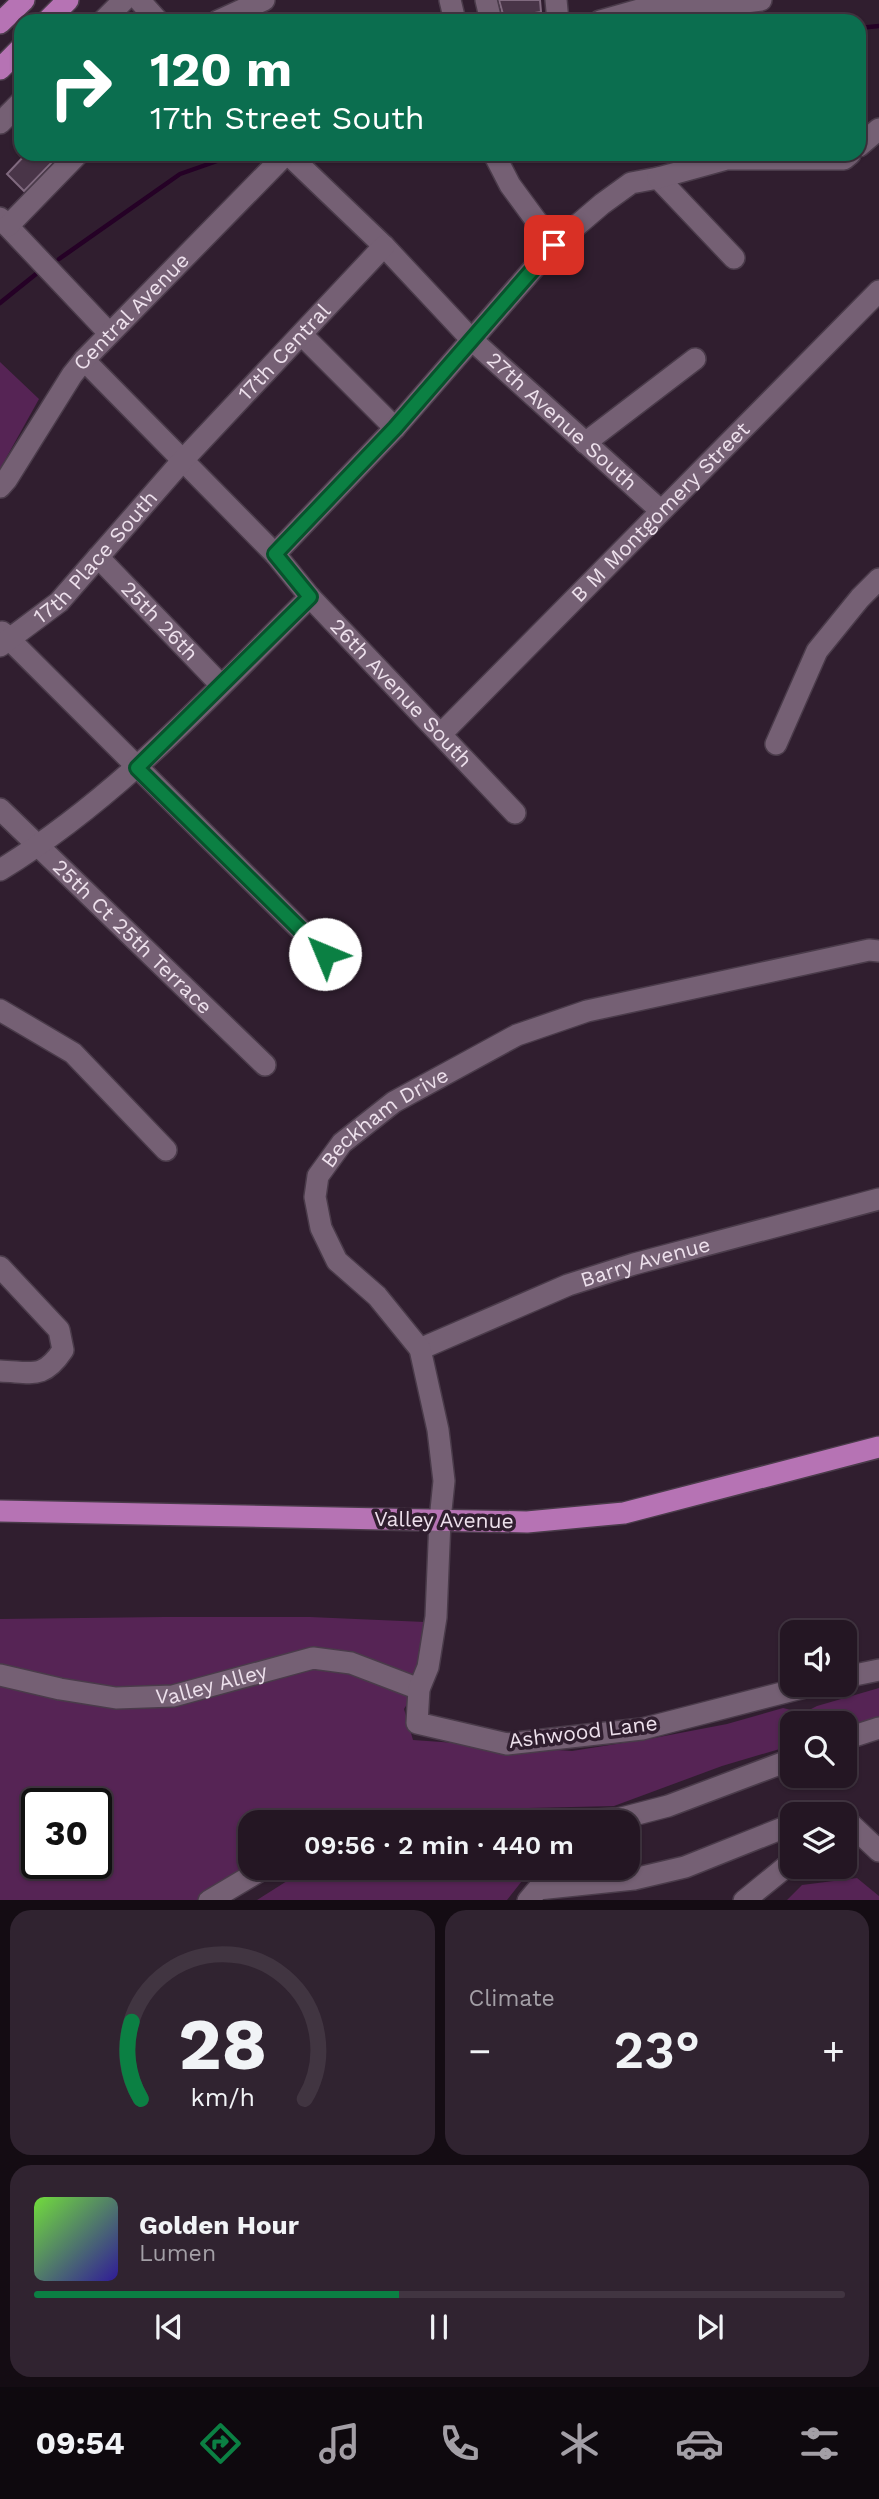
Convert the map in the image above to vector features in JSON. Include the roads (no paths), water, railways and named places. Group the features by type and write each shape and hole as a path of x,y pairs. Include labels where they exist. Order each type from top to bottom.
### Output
{"main road":[{"path":"0,23 24,0"},
{"path":"54,14 68,0"},
{"path":"0,69 14,57"},
{"name":"Valley Avenue","path":"0,1511 527,1522 624,1513 879,1447"}],"street":[{"path":"110,14 124,0"},
{"path":"139,0 152,14"},
{"path":"233,14 264,0"},
{"path":"624,14 664,2 699,8 761,0"},
{"path":"0,123 14,109"},
{"path":"71,161 5,229 109,333"},
{"name":"Central Avenue","path":"0,487 84,360 280,161"},
{"name":"27th Avenue South","path":"294,161 384,246 472,340 660,510"},
{"path":"498,161 510,184 554,245"},
{"path":"275,554 395,428 554,245 631,183 720,161"},
{"path":"658,178 734,258"},
{"name":"17th Central","path":"183,460 384,246"},
{"name":"B M Montgomery Street","path":"441,734 879,291"},
{"path":"302,335 395,428"},
{"path":"585,443 695,359"},
{"name":"26th Avenue South","path":"84,360 275,554 310,597 515,813"},
{"name":"17th Place South","path":"3,639 59,602 183,460"},
{"name":"25th 26th","path":"98,557 221,685"},
{"path":"776,744 817,651 879,579"},
{"path":"0,870 38,847 137,768 310,597"},
{"path":"3,639 325,954"},
{"name":"25th Ct 25th Terrace","path":"0,809 265,1065"},
{"name":"Beckham Drive","path":"436,1617 444,1481 438,1430 420,1349 377,1296 337,1261 321,1228 315,1197 318,1176 342,1143 394,1102 517,1035 587,1011 869,950 879,951"},
{"path":"0,1010 73,1053 166,1150"},
{"name":"Barry Avenue","path":"420,1349 568,1285 634,1264 879,1199"},
{"path":"0,1267 59,1329 63,1350 53,1365 43,1372 0,1371"},
{"name":"Ashwood Lane","path":"436,1617 428,1667 418,1689 418,1723 507,1744 642,1729 780,1693"},
{"name":"Valley Alley","path":"0,1675 116,1698 173,1696 313,1658 351,1663 418,1689"},
{"path":"857,1675 879,1670"},
{"path":"857,1736 879,1728"},
{"path":"857,1740 879,1740"},
{"path":"640,1813 668,1806 780,1764"},
{"path":"528,1900 538,1889 634,1879 685,1867 780,1829"},
{"path":"857,1833 879,1851"},
{"path":"744,1900 780,1871"},
{"path":"209,1900 244,1880"}],"waterway":[{"path":"866,27 879,26"},
{"path":"59,259 180,174 217,161"},
{"path":"0,303 36,274"}]}
